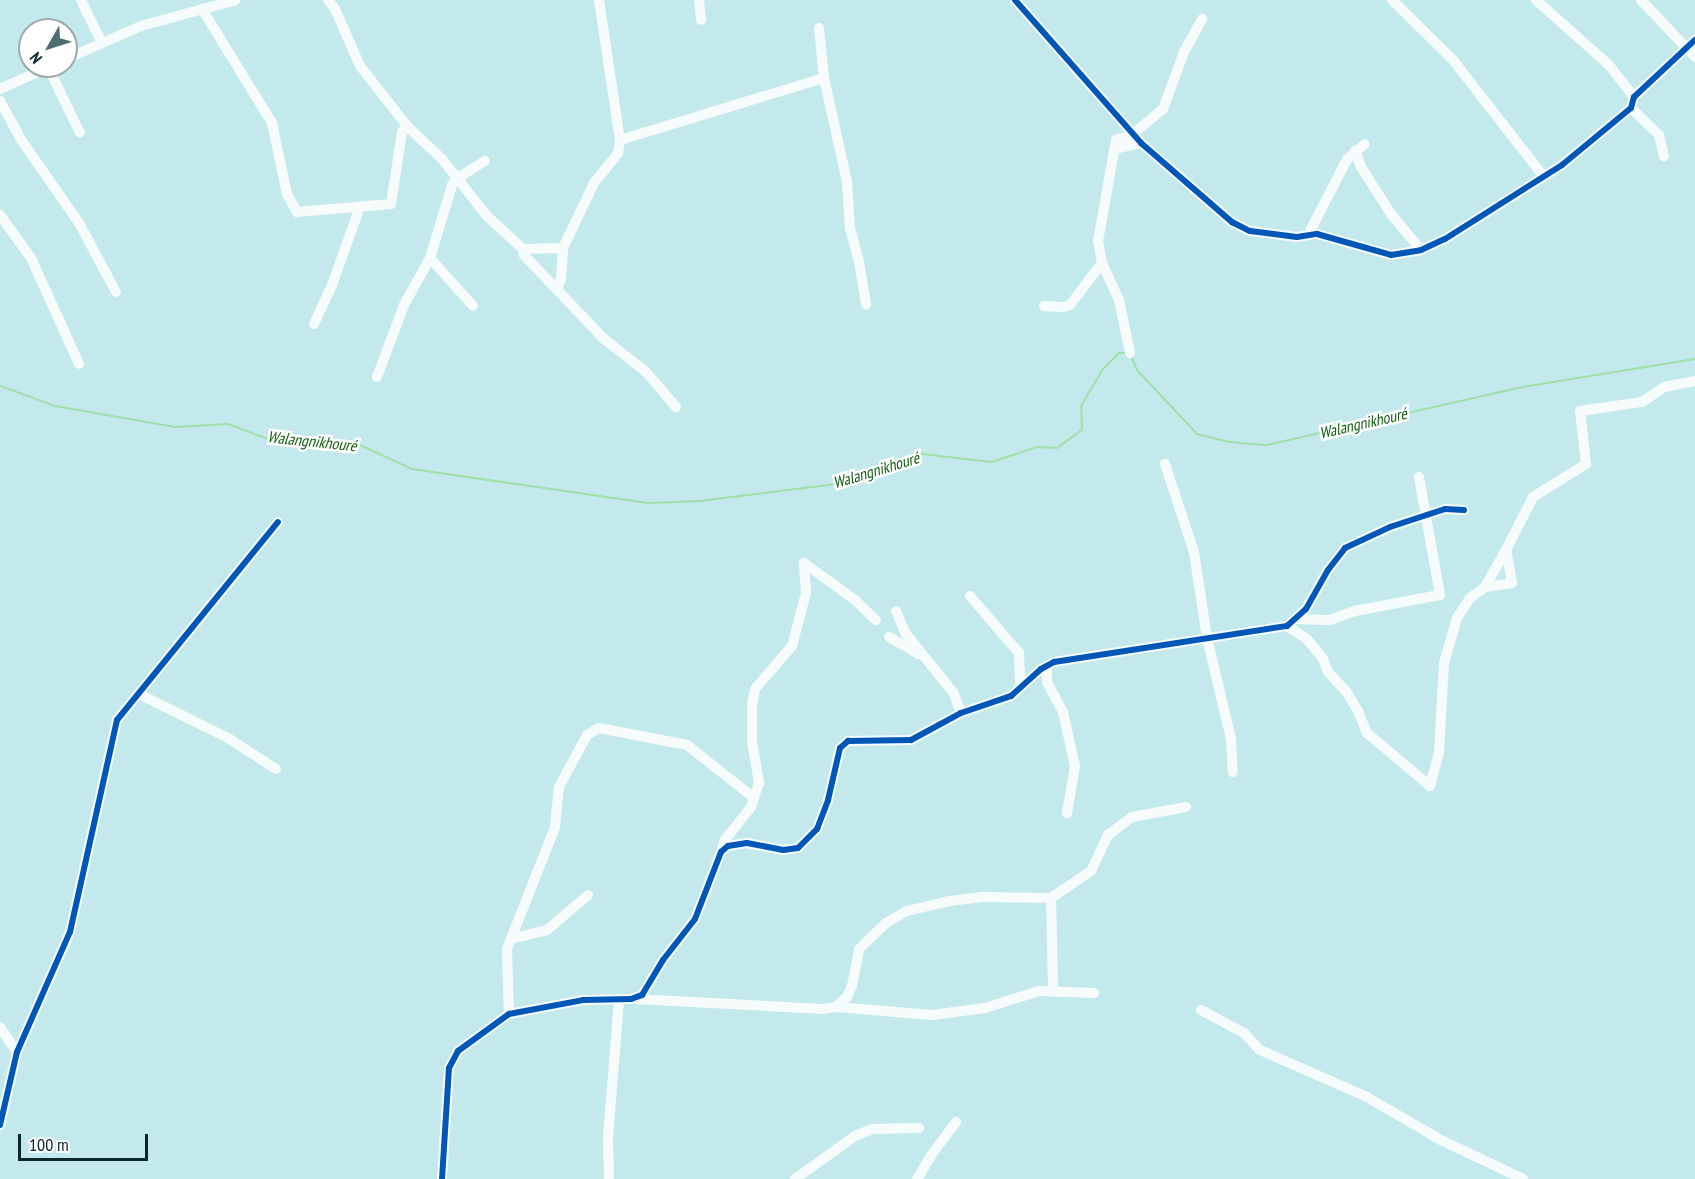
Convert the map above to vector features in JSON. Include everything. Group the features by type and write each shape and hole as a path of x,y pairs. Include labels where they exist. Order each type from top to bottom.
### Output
{"street":[{"path":"81,0 102,43"},
{"path":"78,54 141,26 236,0"},
{"path":"328,0 335,9 360,66 408,127 442,159 487,216 523,249 524,255 603,338 646,372 676,406"},
{"path":"557,289 561,279 563,248 594,183 618,153 620,140 599,0"},
{"path":"699,0 701,20"},
{"path":"1014,0 1141,143 1232,222 1250,231 1297,237 1317,234 1391,255 1421,250 1445,239 1562,165 1692,48 1641,0"},
{"path":"1392,0 1453,60 1544,177"},
{"path":"1536,0 1610,65 1633,103 1659,135 1664,156"},
{"path":"202,9 272,123 287,194 297,212 391,204 402,132 408,127"},
{"path":"1130,353 1119,300 1102,263 1098,241 1116,140 1133,134 1163,109 1184,52 1202,19"},
{"path":"819,28 824,78 847,182 850,228 859,262 866,304"},
{"path":"0,89 24,78"},
{"path":"54,78 80,133"},
{"path":"620,140 824,78"},
{"path":"0,101 22,141 79,223 116,292"},
{"path":"1115,149 1141,143"},
{"path":"1308,235 1347,159 1365,144"},
{"path":"1354,152 1391,214 1421,250"},
{"path":"377,377 404,305 430,258 452,185 456,179 485,161"},
{"path":"314,324 332,285 360,207"},
{"path":"0,215 31,258 79,364"},
{"path":"523,249 563,248"},
{"path":"430,258 473,306"},
{"path":"1044,306 1070,305 1102,263"},
{"path":"1287,626 1307,639 1323,659 1328,672 1346,692 1358,711 1367,733 1430,786 1439,752 1444,663 1457,618 1470,598 1485,587 1533,497 1586,464 1580,411 1642,402 1664,387 1695,381"},
{"path":"1165,464 1194,552 1207,638 1231,739 1233,772"},
{"path":"1297,619 1330,620 1355,611 1440,595 1429,539 1428,515 1419,477"},
{"path":"721,852 728,846 747,843 783,850 798,848 817,829 828,800 840,748 848,741 911,740 960,713 1011,696 1020,686 1054,662 1287,626 1306,609 1328,570 1345,548 1390,527 1445,509 1464,510"},
{"path":"1,1121 17,1052 70,932 117,720 278,522"},
{"path":"1485,587 1512,583 1506,550"},
{"path":"631,999 642,995 663,960 695,919 725,840 751,807 759,783 752,741 752,705 755,689 792,646 806,593 804,563 855,600 876,620"},
{"path":"970,596 1019,653 1020,686"},
{"path":"896,611 906,634 953,692 960,713"},
{"path":"889,637 925,657"},
{"path":"1047,666 1047,682 1063,712 1075,766 1067,813"},
{"path":"139,694 228,738 276,770"},
{"path":"509,1014 507,949 555,827 560,787 587,735 599,728 687,745 754,798"},
{"path":"836,1007 846,998 852,986 859,949 864,941 907,910 949,901 984,897 1051,898 1091,871 1108,835 1132,817 1186,807"},
{"path":"511,939 547,930 588,895"},
{"path":"1051,898 1053,989"},
{"path":"442,1179 449,1068 458,1052 509,1014 583,1000 631,999 823,1009 836,1007 932,1015 985,1008 1039,991 1053,989 1094,993"},
{"path":"609,1179 608,1137 619,999"},
{"path":"1201,1010 1244,1033 1260,1050 1365,1096 1441,1140 1523,1179"},
{"path":"0,1027 17,1052"},
{"path":"917,1179 932,1154 957,1122"},
{"path":"795,1179 855,1136 872,1129 919,1128"}],"waterway":[{"name":"Walangnikhouré","path":"0,386 55,406 175,427 228,424 268,439 360,445 412,469 648,503 700,501 836,484 900,465 922,454 992,462 1037,447 1057,448 1082,430 1081,406 1103,369 1119,353 1128,353"},
{"name":"Walangnikhouré","path":"1131,356 1137,370 1197,434 1230,442 1267,445 1517,388 1695,359"}],"cycle path":[{"path":"1015,0 1141,143 1232,222 1250,231 1297,237 1317,234 1391,255 1421,250 1445,239 1562,165 1631,108 1634,97 1695,40"},
{"path":"442,1179 449,1068 458,1051 509,1014 583,1000 631,999 642,995 663,960 695,919 721,852 728,846 747,843 783,850 798,848 817,829 828,800 840,748 848,741 911,740 961,713 1011,696 1041,669 1054,662 1287,626 1306,609 1328,570 1345,548 1390,527 1445,509 1464,510"},
{"path":"0,1125 17,1052 70,932 117,720 278,522"}]}
